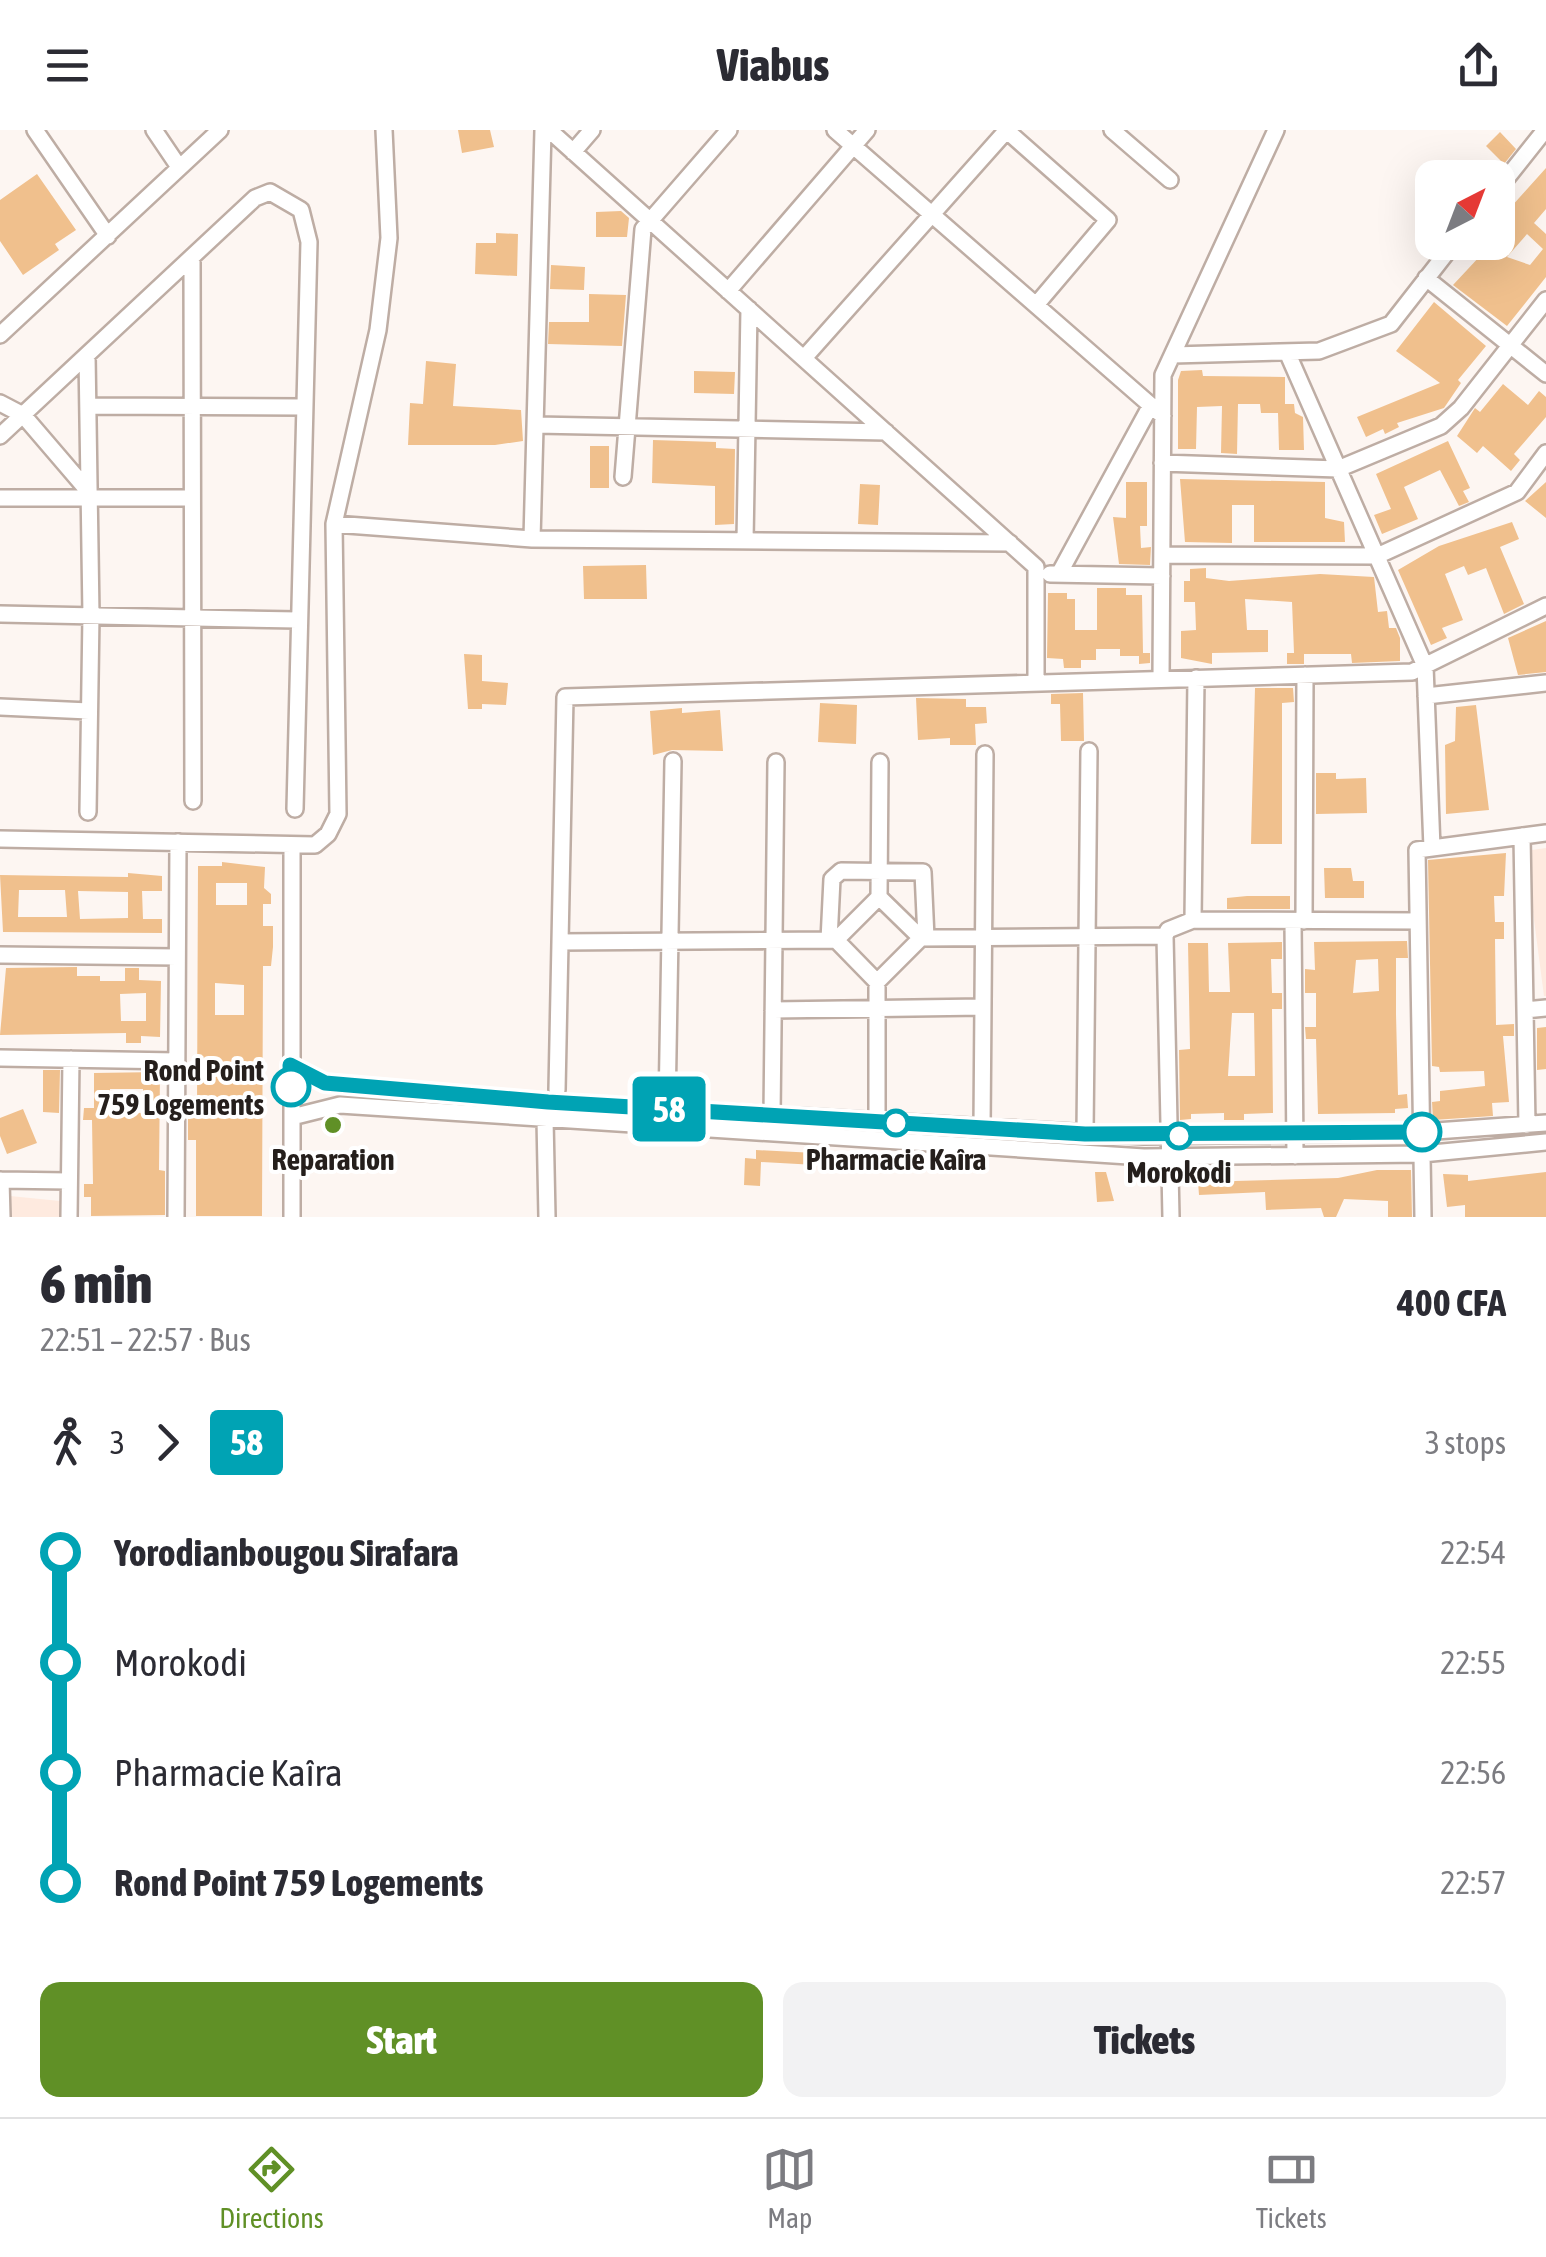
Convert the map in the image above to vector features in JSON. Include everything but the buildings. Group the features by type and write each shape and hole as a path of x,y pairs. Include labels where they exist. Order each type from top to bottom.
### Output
{"street":[{"path":"35,130 108,236"},
{"path":"154,130 179,168"},
{"path":"0,335 220,130"},
{"path":"0,839 316,845 328,834 338,814 334,524 378,330 389,238 384,130"},
{"path":"532,539 546,130"},
{"path":"546,130 1036,567 1036,683"},
{"path":"573,152 592,130"},
{"path":"623,478 643,229 730,130"},
{"path":"835,130 1157,410"},
{"path":"728,290 867,130"},
{"path":"804,358 1006,130 1108,220 1036,305"},
{"path":"1112,130 1170,180"},
{"path":"1515,168 1545,130"},
{"path":"1161,680 1162,463 1157,410 1163,375 1274,131"},
{"path":"0,436 255,198 270,192 301,210 308,242 295,809"},
{"path":"192,257 193,801"},
{"path":"1172,355 1319,351 1391,324 1440,260"},
{"path":"1426,278 1546,374"},
{"path":"1162,463 1338,469 1441,426 1462,408 1546,300"},
{"path":"746,541 749,309"},
{"path":"1287,352 1426,666 1432,848"},
{"path":"87,355 91,615 88,812"},
{"path":"0,403 23,415 89,496"},
{"path":"88,406 304,407"},
{"path":"1059,574 1157,410"},
{"path":"536,425 886,432"},
{"path":"1162,556 1377,556 1516,492 1546,452"},
{"path":"0,498 190,498"},
{"path":"334,524 532,539 1010,543"},
{"path":"1036,574 1162,576"},
{"path":"557,1090 565,697 1412,672 1546,606"},
{"path":"0,614 297,620"},
{"path":"1295,1156 1305,675"},
{"path":"1194,920 1196,678"},
{"path":"1426,696 1546,683"},
{"path":"0,708 90,711"},
{"path":"1085,1134 1089,751"},
{"path":"982,1128 985,754"},
{"path":"666,1109 673,761"},
{"path":"772,1115 776,762"},
{"path":"880,762 880,897 924,938 1165,936"},
{"path":"1424,1217 1417,850 1546,834"},
{"path":"1522,836 1527,1125"},
{"path":"176,1217 178,842"},
{"path":"292,844 292,1217"},
{"path":"877,982 924,938 922,872 835,873 832,940 877,982 877,1122"},
{"path":"560,942 832,940 880,897"},
{"path":"1171,1217 1165,936 1173,925 1194,920 1418,921"},
{"path":"0,956 177,957"},
{"path":"773,1010 983,1007"},
{"path":"1524,1010 1546,1008"},
{"path":"0,1058 177,1061"},
{"path":"69,1217 71,1059"},
{"path":"290,1065 325,1083 430,1095 1085,1134 1422,1132 1546,1122"},
{"path":"292,1117 340,1105 1170,1157 1422,1154 1546,1142"},
{"path":"545,1119 547,1217"},
{"path":"2,1217 1,1180 68,1181"}],"shaded area":[{"path":"1546,848 1546,996 1544,996 1525,851"},
{"path":"0,1195 60,1201 60,1217 0,1217"}],"bus line":[{"name":"58","path":"291,1087 290,1065 325,1083 430,1095 1085,1134 1422,1132"}],"place":[{"name":"Rond Point 759 Logements","path":"291,1087"},
{"name":"Pharmacie Kaîra","path":"896,1123"},
{"name":"Reparation","path":"333,1125"},
{"name":"Morokodi","path":"1179,1136"}]}
